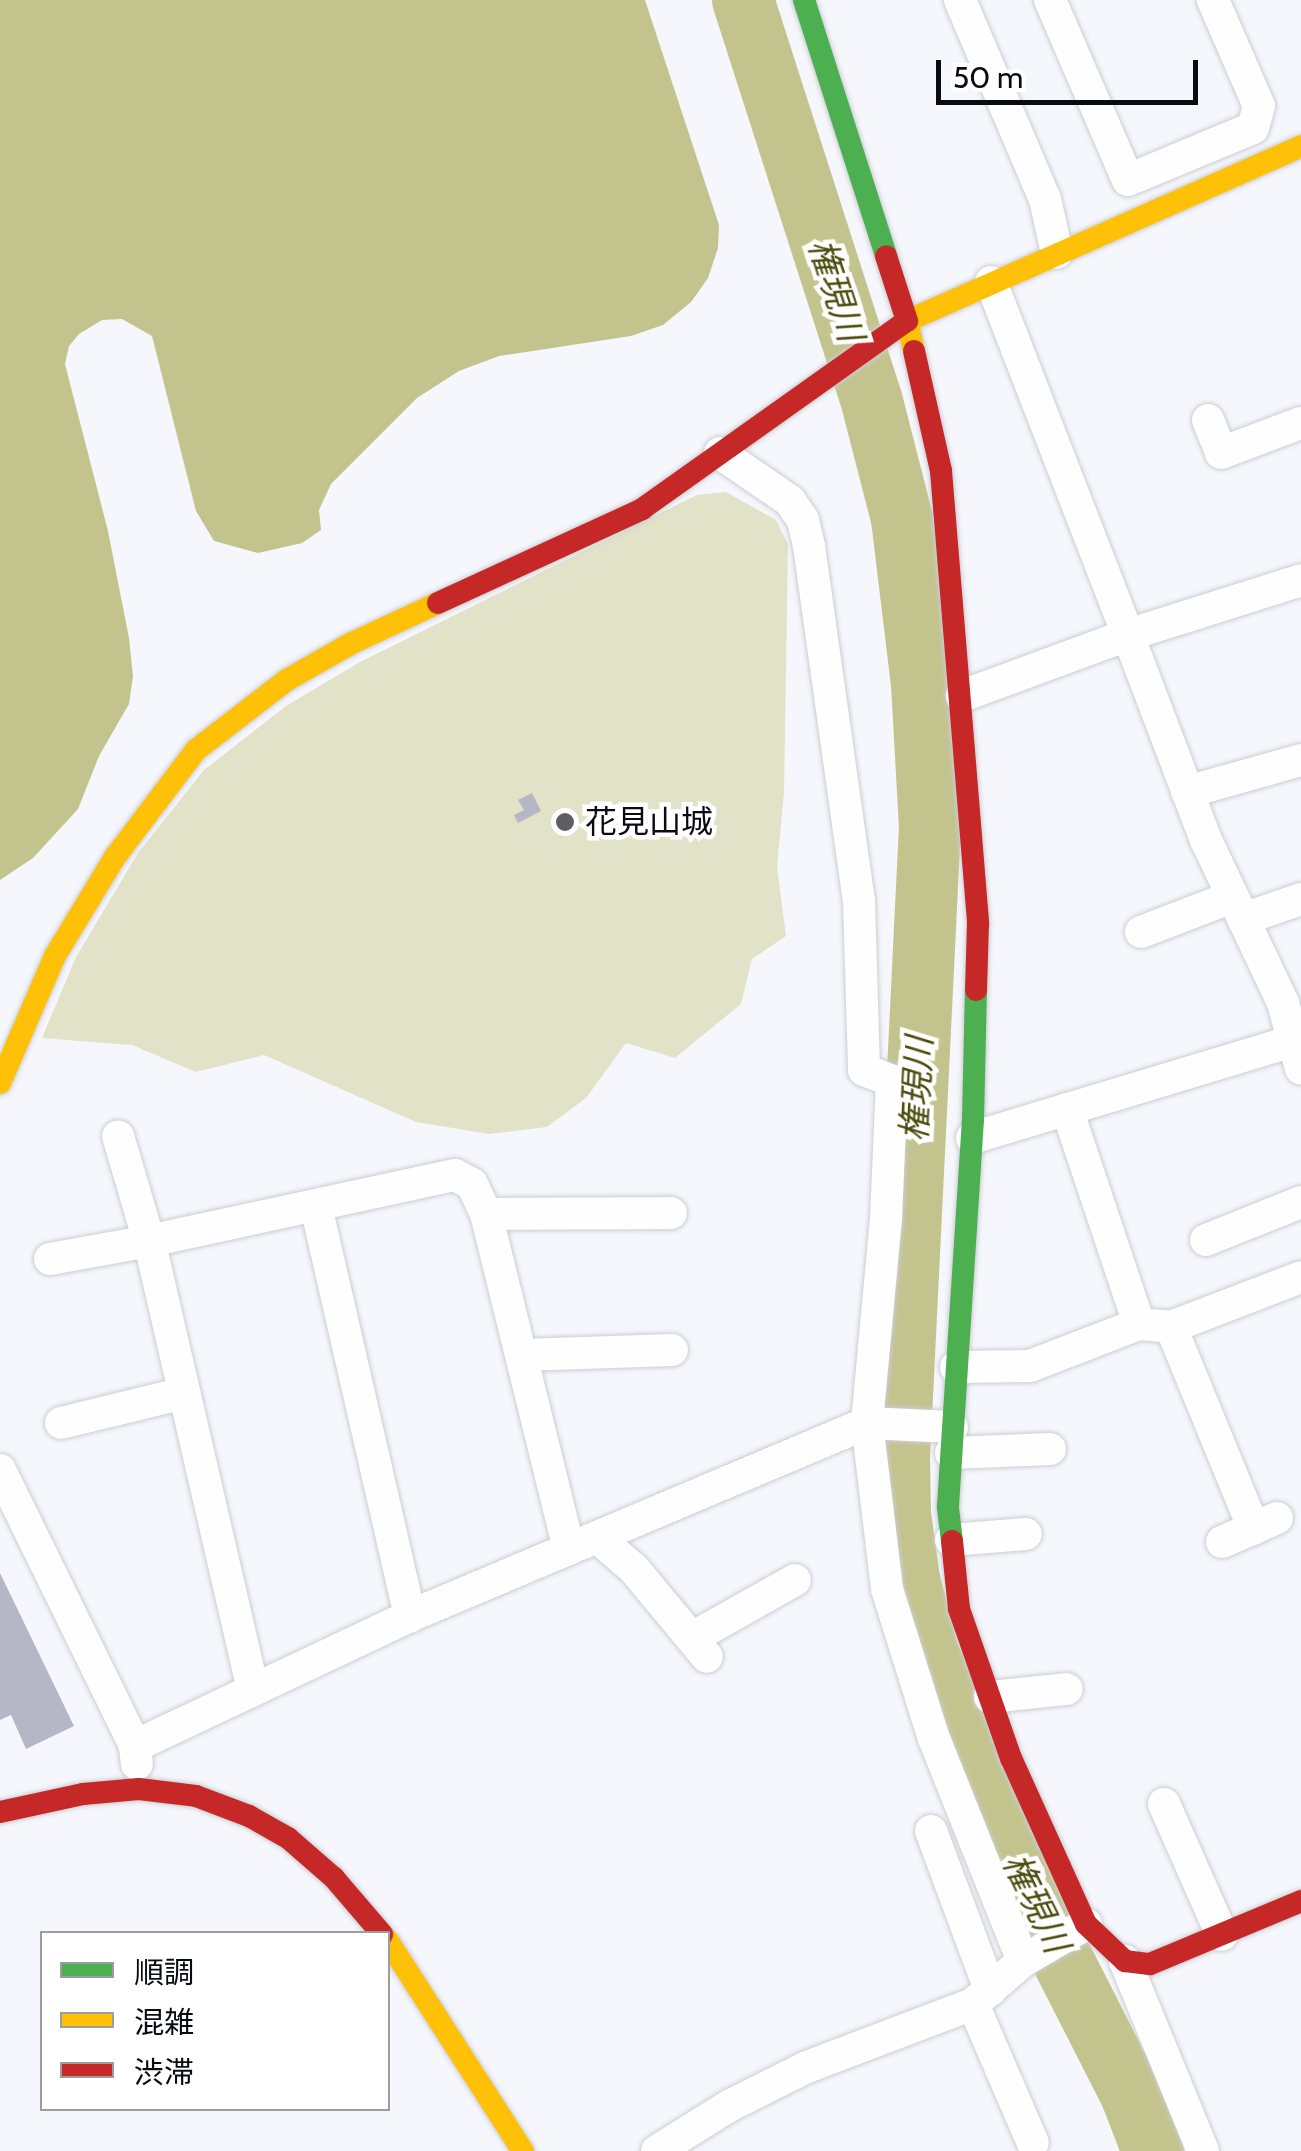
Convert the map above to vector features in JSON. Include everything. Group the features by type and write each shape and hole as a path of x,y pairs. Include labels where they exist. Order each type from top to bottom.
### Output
{"street":[{"path":"804,0 908,320 941,470 944,548 962,696 978,922 972,1138 956,1368 945,1436 959,1609 1011,1758 1082,1926 1125,1960 1150,1964 1301,1901"},
{"path":"960,0 1045,200 1057,253"},
{"path":"1050,0 1128,180 1253,128 1260,106 1213,0"},
{"path":"0,1084 55,956 114,857 196,750 244,710 350,644 642,509 908,320 1301,146"},
{"path":"1189,154 1204,189"},
{"path":"972,1138 1067,1108 1297,1055 1292,1003 1237,908 1187,792 991,282"},
{"path":"1208,420 1221,453 1301,423"},
{"path":"720,453 790,501 804,520 858,900 864,1070 892,1082 873,1424 887,1588 906,1658 974,1848 1028,1958"},
{"path":"962,696 1128,635 1301,580"},
{"path":"1187,792 1301,760"},
{"path":"1141,932 1237,908 1301,899"},
{"path":"1067,1108 1155,1326 1266,1524 1222,1542"},
{"path":"118,1136 149,1241 254,1690"},
{"path":"50,1259 455,1175 472,1184 486,1214 522,1355 583,1543 634,1569 699,1648 795,1580"},
{"path":"1206,1240 1301,1202"},
{"path":"316,1206 410,1616"},
{"path":"486,1214 671,1213"},
{"path":"956,1368 1030,1366 1301,1277"},
{"path":"522,1355 672,1350"},
{"path":"61,1423 184,1392"},
{"path":"135,1746 410,1616 873,1424 945,1436 1049,1443"},
{"path":"0,1470 135,1746 140,1788"},
{"path":"952,1540 1026,1534"},
{"path":"990,1697 1068,1689"},
{"path":"0,1812 83,1794 140,1788 196,1796 248,1816 288,1838 334,1878 379,1931"},
{"path":"1164,1804 1222,1935"},
{"path":"932,1832 982,1997 1033,2143"},
{"path":"656,2151 729,2106 807,2067 982,1997 1028,1958 1082,1926"},
{"path":"390,1945 523,2151"},
{"path":"1125,1960 1203,2151"}],"shaded area":[{"path":"0,0 645,0 719,225 718,248 708,278 691,302 663,325 631,336 499,356 459,371 417,398 331,484 319,510 321,530 302,543 258,553 214,541 196,511 152,336 122,319 102,320 79,334 69,346 65,364 108,531 129,638 133,676 129,704 99,756 78,809 33,858 0,880"},
{"path":"726,492 776,520 788,544 784,793 777,867 786,936 752,959 741,1004 675,1058 626,1043 586,1098 547,1127 489,1134 416,1122 264,1055 196,1072 132,1045 42,1038 76,957 138,853 204,770 286,706 360,662 697,495"}],"building":[{"path":"532,793 541,811 518,823 514,815 524,810 518,800"},
{"path":"0,1573 74,1726 26,1749 11,1715 0,1720"}],"waterway":[{"name":"権現川","path":"743,0 871,398 902,519 922,684 930,826 899,1458 900,1514 909,1579 927,1650 1023,1882 1131,2094 1153,2151"}],"traffic: fast":[{"path":"804,0 886,256"},
{"path":"952,1541 948,1506 973,1120 976,990"}],"traffic: slow":[{"path":"914,351 907,321 1301,146"},
{"path":"0,1083 55,956 115,857 196,750 287,680 350,644 438,603"},
{"path":"390,1944 523,2151"}],"traffic: jam":[{"path":"438,603 642,509 907,321 886,256"},
{"path":"914,351 941,471 978,923 976,990"},
{"path":"952,1541 959,1609 1011,1758 1086,1924 1125,1961 1150,1964 1301,1901"},
{"path":"0,1812 83,1794 139,1789 196,1796 249,1816 288,1838 334,1878 379,1931"}],"place":[{"name":"花見山城","path":"565,822"}]}
